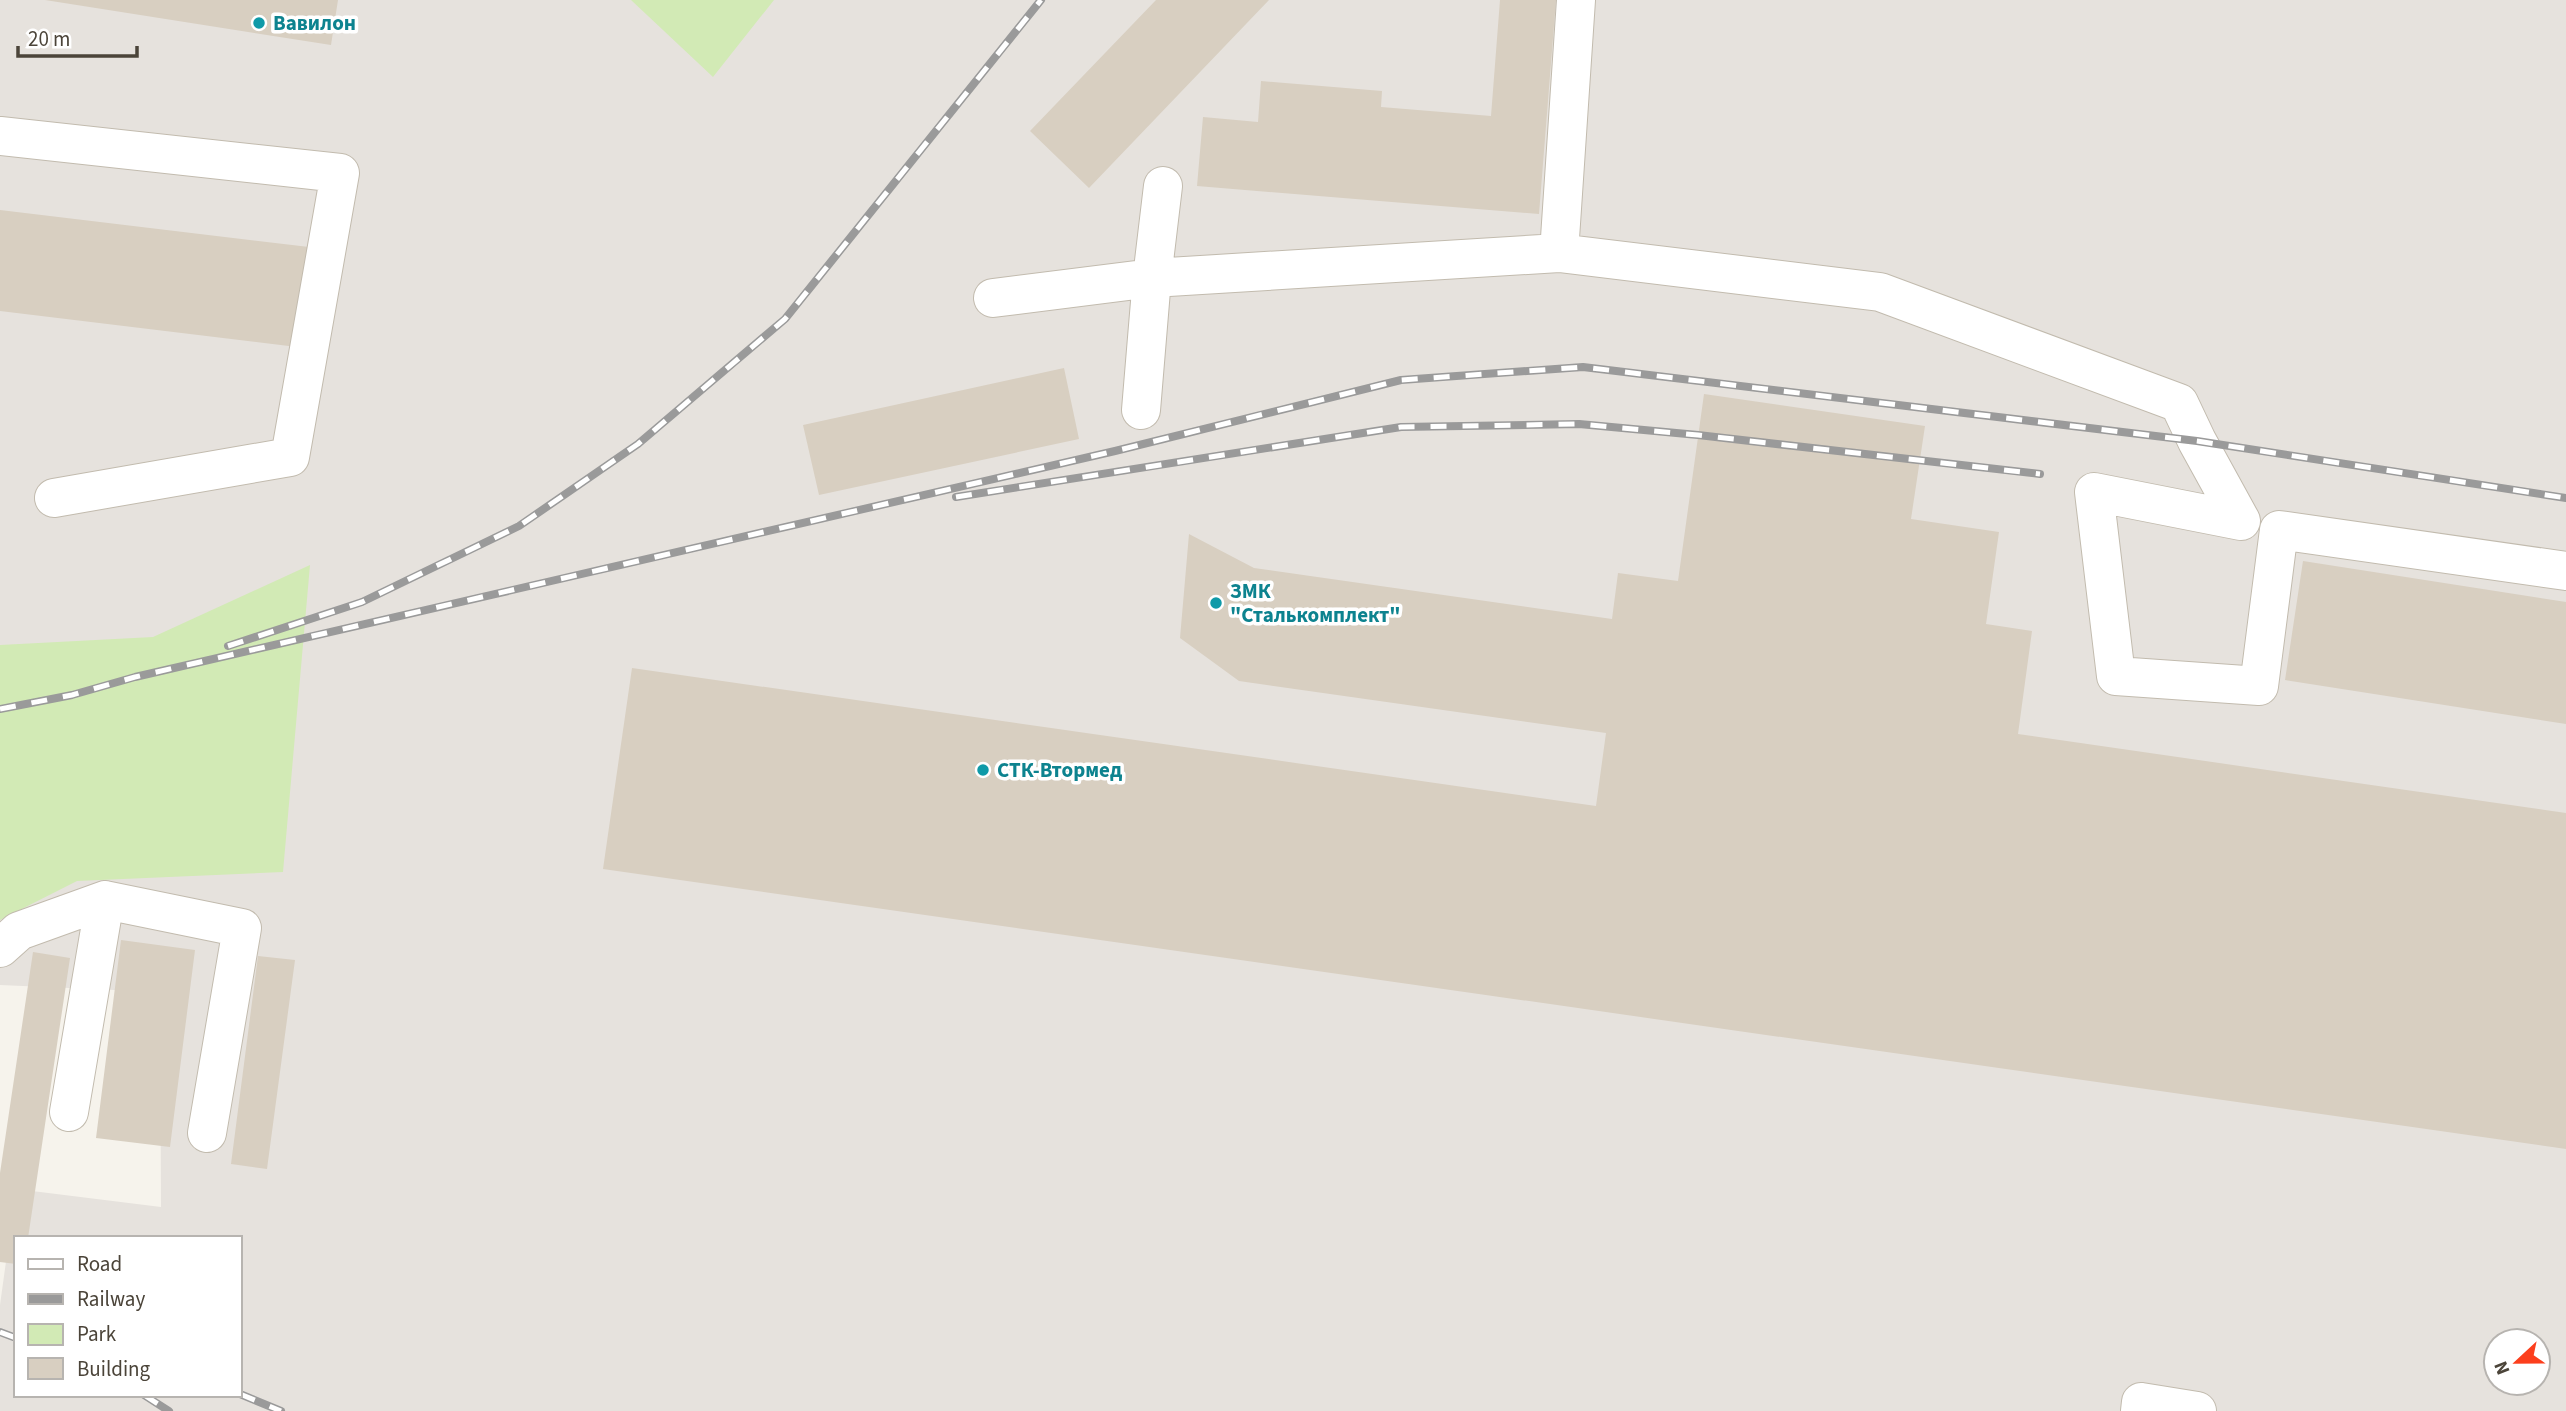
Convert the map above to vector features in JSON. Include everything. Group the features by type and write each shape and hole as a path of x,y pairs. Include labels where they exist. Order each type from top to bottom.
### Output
{"lane":[{"path":"1559,253 1576,0"},
{"path":"0,136 340,173 290,457 54,498"},
{"path":"1141,410 1163,186"},
{"path":"993,298 1152,278 1559,253 1880,292 2179,403 2241,521 2094,492 2116,676 2259,686 2279,530 2566,571"},
{"path":"0,948 19,931 105,900 242,928 207,1133"},
{"path":"69,1112 105,900"},
{"path":"2140,1411 2141,1402 2197,1411"}],"shaded area":[{"path":"0,0 2566,0 2566,1411 0,1411 0,1305 16,1189 161,1207 160,992 0,985"}],"green space":[{"path":"631,0 774,0 713,77"},
{"path":"310,565 283,872 77,881 0,920 0,645 153,637"}],"building":[{"name":"Вавилон","path":"45,0 338,0 331,45"},
{"path":"1156,0 1269,0 1089,188 1030,131"},
{"path":"1500,0 1556,0 1539,214 1197,186 1203,117 1258,122 1261,81 1382,91 1381,107 1491,116"},
{"path":"0,210 309,247 297,347 0,311"},
{"path":"1064,368 1079,439 819,495 803,425"},
{"name":"СТК-Втормед","path":"1704,394 1925,426 1911,519 1999,532 1986,624 2032,631 2018,734 2566,813 2566,1149 603,869 632,668 1596,806 1606,733 1239,681 1180,638 1189,534 1254,568 1612,619 1618,573 1678,581"},
{"path":"2303,561 2566,602 2566,724 2285,680"},
{"path":"121,940 195,950 170,1147 96,1138"},
{"path":"33,952 70,958 28,1236 14,1236 14,1264 0,1262 0,1173"},
{"path":"258,956 295,960 267,1169 231,1164"}],"railway":[{"path":"228,646 362,602 519,526 638,444 785,319 1041,0"},
{"path":"0,709 72,695 135,677 1115,451 1401,380 1583,367 2197,441 2566,498"},
{"path":"956,497 1401,427 1579,424 2040,474"},
{"path":"0,1332 14,1337"},
{"path":"242,1395 281,1411"},
{"path":"147,1397 169,1411"}],"place":[{"name":"Вавилон","path":"259,23"},
{"name":"ЗМК \"Сталькомплект\"","path":"1216,603"},
{"name":"СТК-Втормед","path":"983,770"}]}
